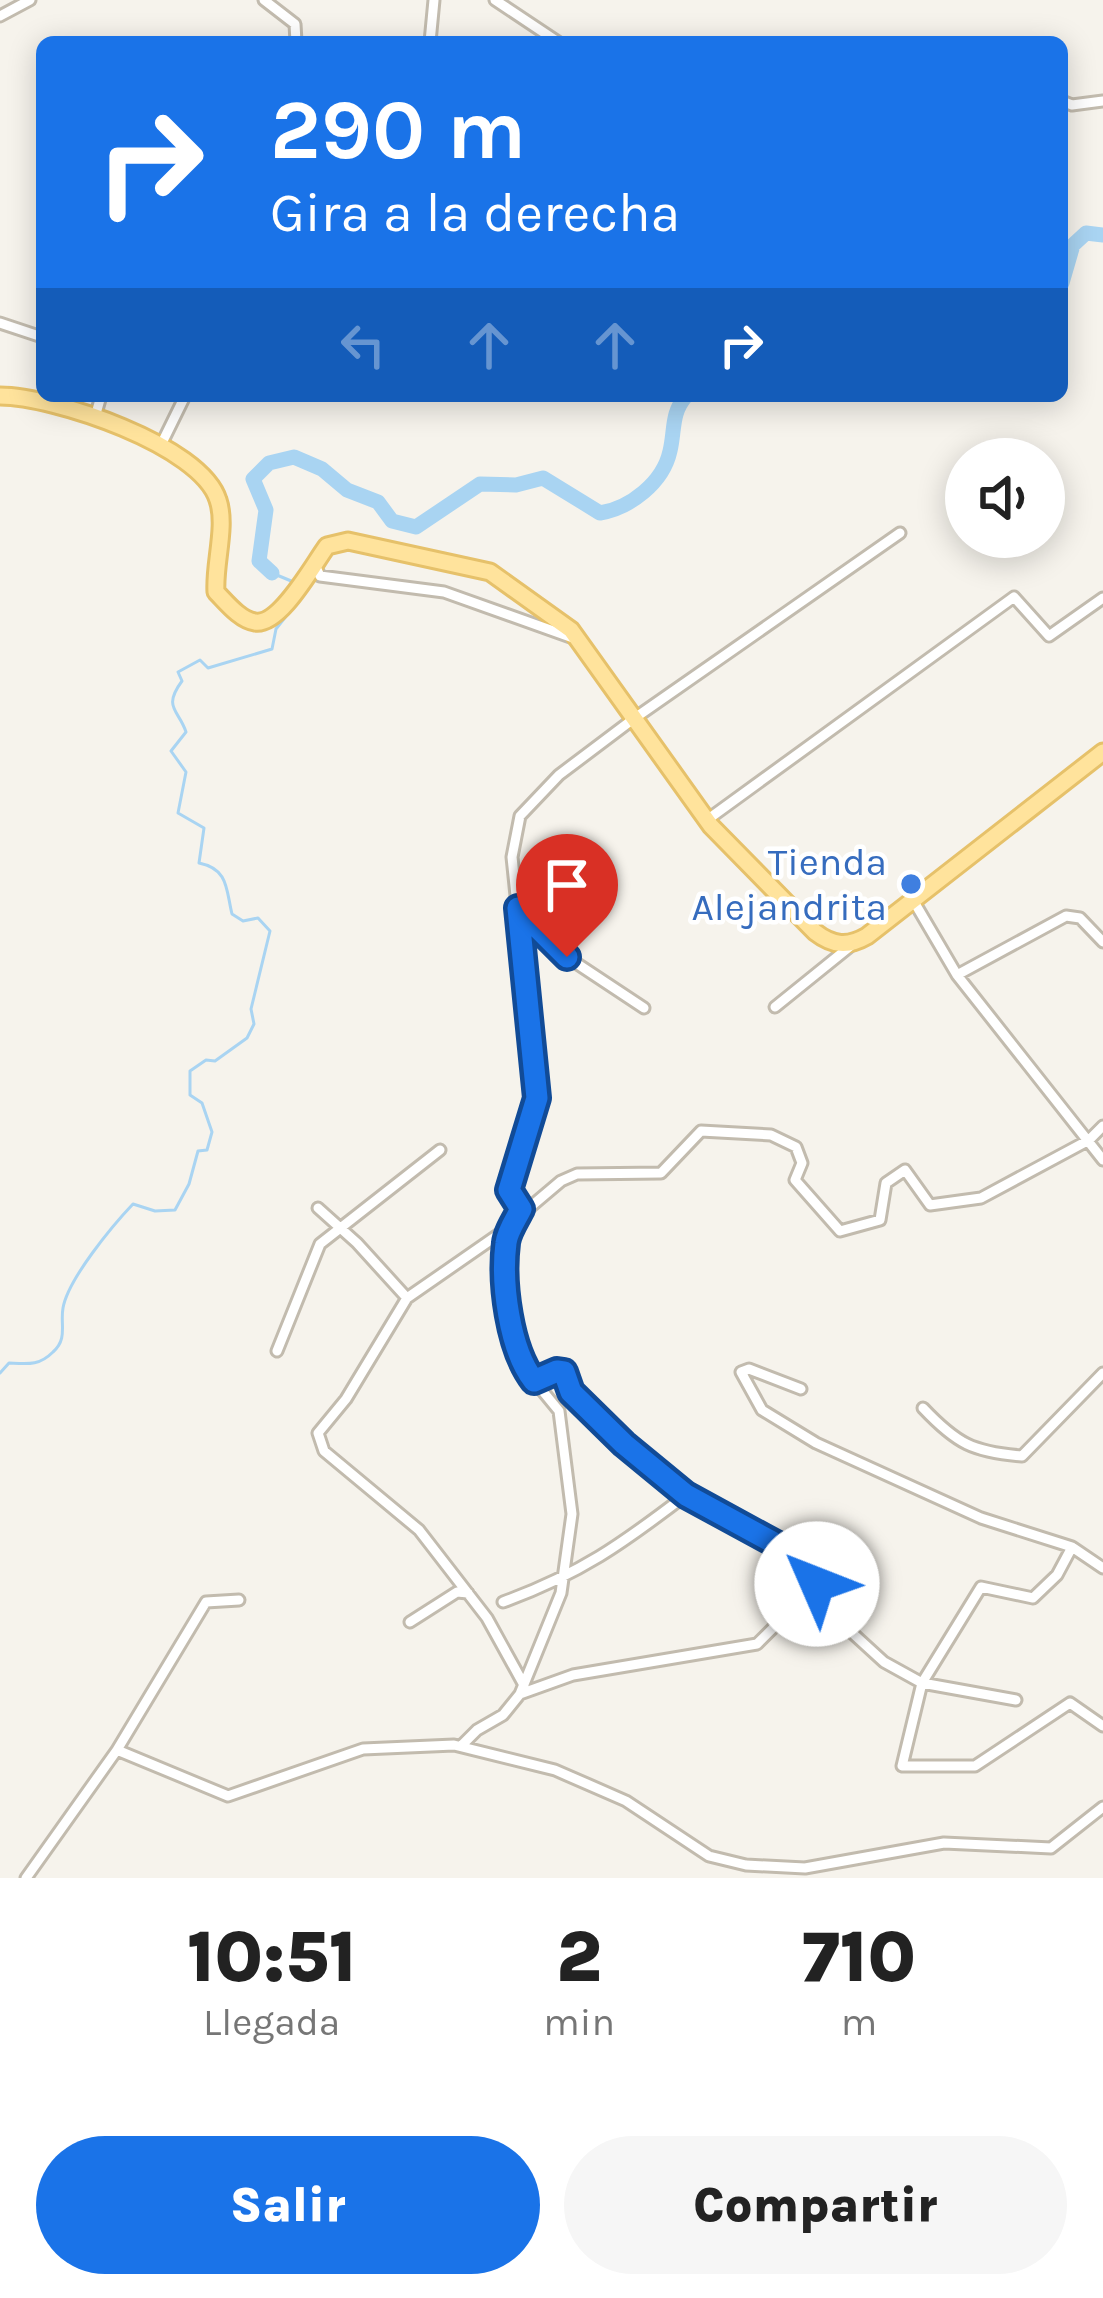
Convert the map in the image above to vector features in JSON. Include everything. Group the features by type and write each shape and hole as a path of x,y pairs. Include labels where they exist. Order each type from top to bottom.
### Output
{"main road":[{"path":"0,396 95,417 195,466 218,500 216,592 242,617 256,623 268,621 281,610 327,546 348,541 490,572 572,629 707,820 815,932 835,944 853,944 1103,752"}],"street":[{"path":"0,16 31,0"},
{"path":"264,0 295,24 296,36"},
{"path":"431,36 434,0"},
{"path":"495,0 549,36"},
{"path":"1068,103 1103,101"},
{"path":"0,323 36,335"},
{"path":"95,417 99,402"},
{"path":"160,447 182,402"},
{"path":"461,1746 503,1715 522,1689 563,1580 572,1514 559,1411 534,1381 510,1313 506,1240 521,1209 509,1190 537,1098 512,857 520,816 559,776 632,720 900,533"},
{"path":"311,567 320,576 444,592 578,640"},
{"path":"707,820 1014,597 1049,636 1103,598"},
{"path":"913,900 957,974 1103,1160"},
{"path":"518,908 567,957 644,1008"},
{"path":"957,974 1066,916 1080,918 1103,942"},
{"path":"775,1006 853,944"},
{"path":"522,1689 468,1593 419,1530 324,1451 318,1433 346,1399 407,1298 514,1222 561,1181 577,1174 662,1173 701,1131 771,1135 796,1147 802,1162 796,1180 840,1231 880,1220 886,1183 905,1170 930,1205 981,1198 1089,1140 1103,1126"},
{"path":"277,1352 320,1244 440,1150"},
{"path":"318,1208 407,1298"},
{"path":"801,1388 748,1369 741,1372 761,1410 816,1443 981,1517 1072,1547 1103,1568"},
{"path":"534,1381 564,1372 571,1392 585,1407 686,1495 776,1544 817,1584 849,1630 884,1662 922,1683 1016,1700"},
{"path":"922,1408 953,1440 988,1453 1022,1456 1103,1373"},
{"path":"503,1602 563,1580 602,1559 686,1495"},
{"path":"1072,1547 1057,1575 1033,1598 981,1587 922,1683 902,1766 975,1766 1070,1703 1103,1726"},
{"path":"522,1689 573,1675 757,1645 817,1584"},
{"path":"410,1622 457,1592 468,1593"},
{"path":"26,1878 117,1750 206,1602 239,1600"},
{"path":"1093,1715 1103,1707"},
{"path":"117,1750 228,1796 363,1749 461,1746 555,1771 591,1786 626,1801 709,1856 746,1865 805,1868 944,1844 1051,1848 1103,1807"}],"waterway":[{"path":"1068,262 1073,245 1086,233 1103,235"},
{"path":"272,573 259,561 266,510 253,479 269,463 294,457 322,469 347,490 378,502 392,521 416,527 480,484 516,485 543,478 600,513 633,500 653,483 666,463 681,402"},
{"path":"272,573 296,583"},
{"path":"0,1373 9,1363 43,1360 58,1347 67,1296 92,1253 133,1204 155,1211 175,1210 189,1184 198,1151 207,1150 212,1132 202,1103 190,1095 190,1071 206,1060 215,1061 247,1038 254,1024 251,1009 270,931 258,918 243,921 232,914 221,875 199,863 204,828 178,813 186,772 171,751 186,732 173,697 182,681 178,672 200,660 208,668 272,649 276,629 294,606"}],"place":[{"name":"Tienda Alejandrita","path":"911,884"}],"route":[{"path":"567,957 518,908 537,1098 509,1190 521,1209 506,1240 510,1313 527,1372 534,1381 564,1372 571,1392 624,1444 686,1495 776,1544 817,1584"}]}
